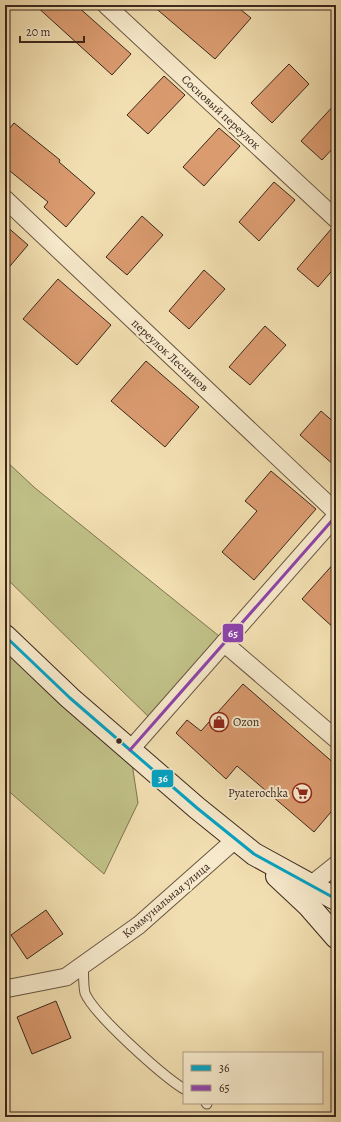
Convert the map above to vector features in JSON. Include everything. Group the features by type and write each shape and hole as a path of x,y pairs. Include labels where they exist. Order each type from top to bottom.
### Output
{"main road":[{"path":"5,636 70,698 254,854 309,906 336,937"},
{"path":"254,854 336,899"}],"street":[{"name":"Сосновый переулок","path":"106,5 336,219"},
{"name":"переулок Лесников","path":"5,199 336,512"},
{"path":"130,750 336,516"},
{"path":"224,643 336,739"},
{"name":"Коммунальная улица","path":"5,989 66,977 139,925 236,839"},
{"path":"311,885 336,865"}],"lane":[{"path":"83,965 85,993 102,1015 170,1081 183,1088"}],"green space":[{"path":"5,460 35,488 224,640 153,721 5,577"},
{"path":"5,636 130,750 138,803 104,874 5,788"}],"building":[{"path":"35,5 76,5 131,54 112,75"},
{"path":"152,5 235,5 251,18 215,59"},
{"path":"289,64 309,84 272,123 251,103"},
{"path":"164,76 185,95 148,134 127,115"},
{"path":"336,103 336,145 322,160 301,141"},
{"path":"14,123 60,160 59,162 95,193 66,227 44,207 48,202 5,167 5,134"},
{"path":"219,128 240,146 204,186 183,167"},
{"path":"274,182 295,200 259,241 239,222"},
{"path":"142,216 163,235 127,275 106,257"},
{"path":"5,225 28,245 5,272"},
{"path":"332,228 336,229 336,266 318,287 297,269"},
{"path":"204,270 225,289 189,329 169,311"},
{"path":"58,279 111,325 77,365 23,319"},
{"path":"265,326 286,345 250,385 229,367"},
{"path":"146,361 199,407 165,447 111,401"},
{"path":"321,411 336,424 336,467 300,435"},
{"path":"271,471 316,509 254,580 222,552 257,511 245,501"},
{"path":"336,561 336,630 302,599"},
{"path":"243,684 336,765 336,806 314,832 237,766 226,779 176,733 187,720 201,731"},
{"path":"46,910 63,934 27,959 11,935"},
{"path":"56,1001 71,1038 32,1054 17,1017"}],"transit line":[{"name":"65","path":"130,750 336,516"},
{"name":"36","path":"5,636 70,698 197,808 254,854 336,899"}],"place":[{"name":"Ozon","path":"219,722"},
{"name":"Pyaterochka","path":"302,793"}]}
